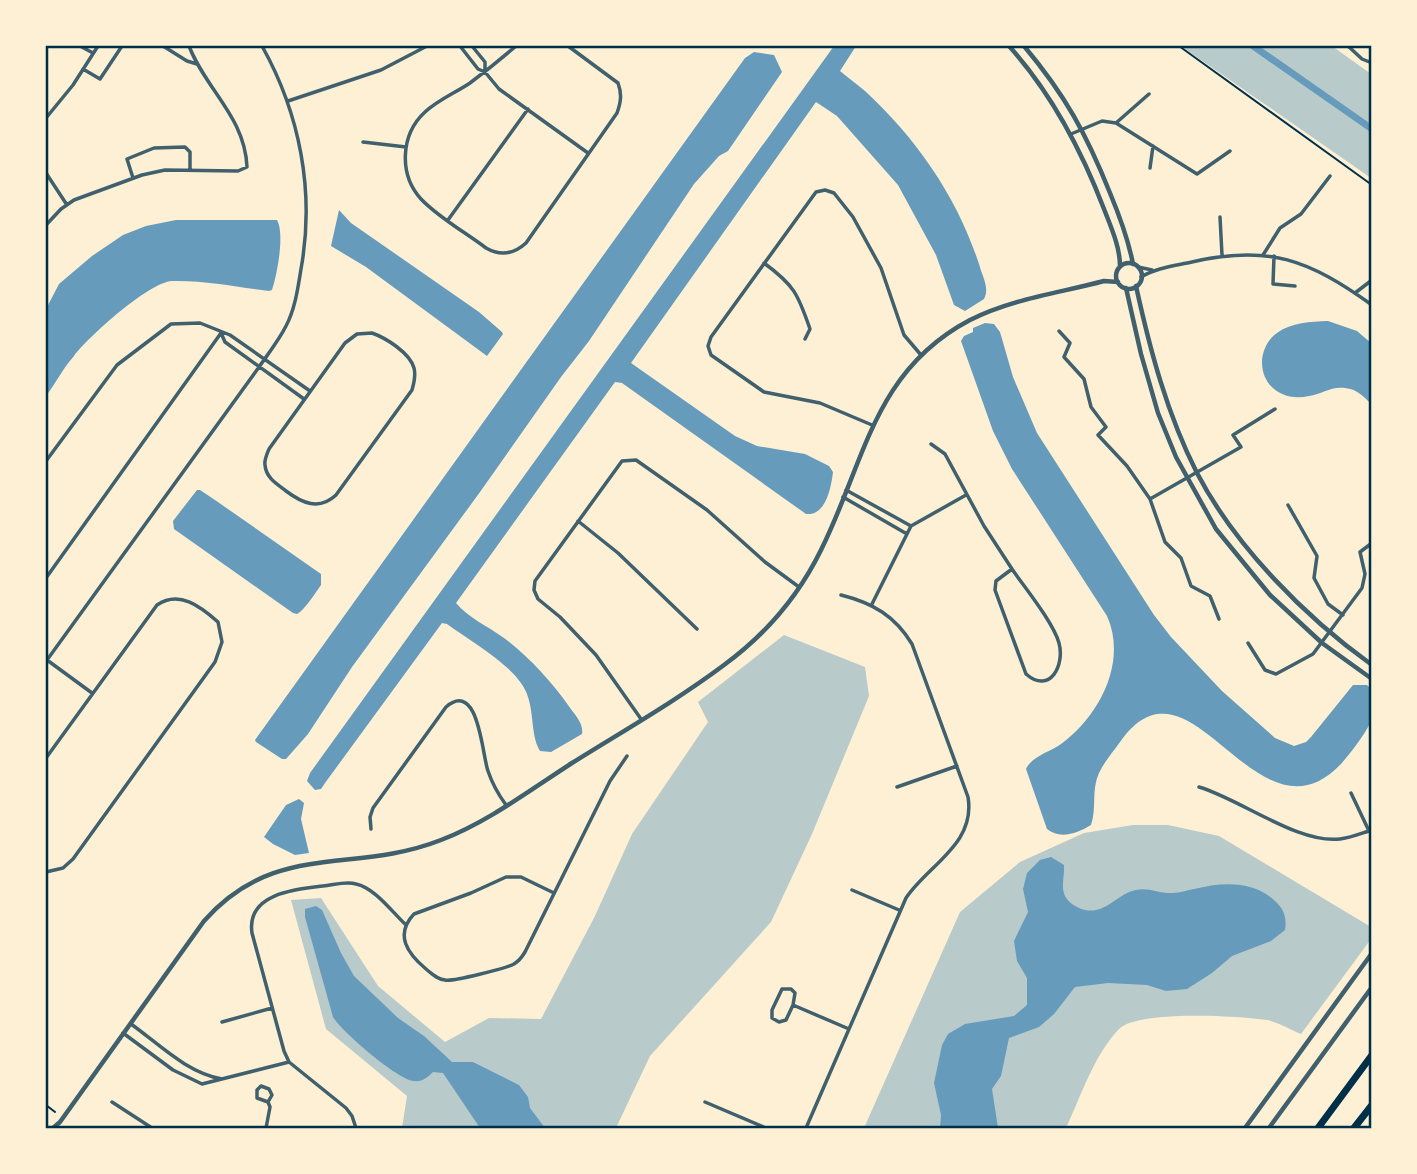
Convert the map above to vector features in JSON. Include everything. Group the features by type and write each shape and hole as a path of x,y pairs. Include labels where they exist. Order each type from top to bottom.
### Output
{"highway":[{"path":"1318,1129 1371,1055"},
{"path":"1354,1129 1371,1105"}],"street":[{"path":"79,46 93,54"},
{"path":"46,118 65,96 98,46"},
{"path":"83,69 98,79 102,78 122,46"},
{"path":"163,46 197,64"},
{"path":"46,225 67,205 90,193 133,178 165,170 238,171 247,167 238,126 197,64 189,46"},
{"path":"92,693 46,660 259,367 287,324 299,281 306,236 304,167 288,101 262,46"},
{"path":"288,101 381,70 427,46"},
{"path":"460,46 478,69 485,72 499,89 589,154"},
{"path":"472,46 485,62 485,72"},
{"path":"516,46 485,72 424,113 412,129 406,147 407,172 414,190 427,205 494,252 519,249 589,154 617,113 621,102 618,83 568,46"},
{"path":"1009,46 1044,90 1072,134 1107,218 1120,256 1120,266"},
{"path":"1024,46 1053,80 1096,156 1124,224 1141,278"},
{"path":"1348,46 1362,59 1371,63"},
{"path":"1116,122 1149,94"},
{"path":"448,220 528,110"},
{"path":"1072,134 1102,121 1116,122 1197,174 1230,151"},
{"path":"363,142 406,147"},
{"path":"1150,168 1153,146"},
{"path":"133,178 127,159 154,148 185,147 190,152 190,171"},
{"path":"46,173 67,205"},
{"path":"1263,255 1280,229 1301,214 1330,176"},
{"path":"872,425 820,403 779,396 754,387 711,355 709,341 813,196 825,190 838,196 865,235 881,268 904,335 921,355"},
{"path":"1220,217 1222,256"},
{"path":"1371,305 1313,268 1263,255 1222,256 1152,270 1141,278 1136,286 1156,370 1167,403 1197,472 1213,499 1271,575 1330,633 1371,665"},
{"path":"1274,256 1273,284 1295,286"},
{"path":"764,263 782,276 795,291 810,329 805,340"},
{"path":"1104,281 1126,263 1152,270"},
{"path":"1116,272 1118,282"},
{"path":"1355,293 1371,280"},
{"path":"53,1129 204,921 222,902 242,887 284,868 382,856 422,847 463,831 708,677 743,650 772,622 799,587 820,552 872,425 895,385 921,355 952,331 986,312 1104,281 1118,282 1126,288 1150,391 1176,457 1216,529 1240,562 1270,595 1371,679"},
{"path":"1126,288 1136,286"},
{"path":"46,461 117,365 171,324 201,323 229,335 310,391"},
{"path":"1059,331 1070,343 1064,357 1084,379 1091,407 1106,427 1098,435 1127,466 1150,499 1165,542 1181,558 1191,586 1210,596 1219,619"},
{"path":"221,333 225,342 304,399"},
{"path":"46,578 221,333"},
{"path":"372,333 380,336 409,357 414,367 412,390 336,495 323,504 302,502 272,481 265,464 268,449 310,391 345,342 357,334 372,333"},
{"path":"1150,499 1241,447 1234,435 1275,410"},
{"path":"931,444 945,454 966,495 1054,632 1060,645 1057,668 1052,677 1043,682 1033,681 1026,674 995,590 996,581 1012,569"},
{"path":"641,719 596,654 535,595 535,581 626,459 636,460 691,499 799,587"},
{"path":"846,489 911,526"},
{"path":"872,604 911,526 966,495"},
{"path":"843,497 906,534"},
{"path":"1287,505 1317,556 1314,578 1328,604 1343,615"},
{"path":"578,521 618,553 697,629"},
{"path":"1248,643 1265,670 1276,674 1313,654 1364,584 1365,569 1360,552 1371,543"},
{"path":"806,1129 900,910 914,887 957,844 969,820 969,803 912,644 899,625 872,604 841,595"},
{"path":"46,758 153,610 162,602 174,598 187,600 218,622 222,642 215,662 73,859 63,868 46,872"},
{"path":"372,829 370,817 373,808 446,707 454,702 468,706 477,719 488,772 506,805"},
{"path":"554,893 521,877 506,877 471,893 418,911 406,925 404,942 411,955 438,978 458,980 506,967 519,960 554,893 610,782 627,756"},
{"path":"897,788 957,766"},
{"path":"1199,787 1218,793 1303,834 1339,839 1370,831 1351,793"},
{"path":"356,1129 349,1112 289,1062 251,929 256,909 267,900 302,888 357,884 370,891 406,925"},
{"path":"852,891 900,910"},
{"path":"1245,1129 1371,953"},
{"path":"1269,1129 1371,987"},
{"path":"782,989 791,989 795,993 793,1005 786,1020 779,1022 772,1018 772,1010 782,989"},
{"path":"793,1005 849,1029"},
{"path":"222,1022 272,1008"},
{"path":"130,1023 181,1061 212,1077 225,1079"},
{"path":"123,1032 173,1070 202,1084 289,1062"},
{"path":"266,1129 270,1107 268,1102 272,1092 261,1086 257,1090 257,1098 268,1102"},
{"path":"111,1102 152,1129"},
{"path":"705,1102 766,1129"}],"path":[{"path":"1180,46 1371,185"},
{"path":"46,1105 55,1112"}],"shaded area":[{"path":"1181,46 1332,46 1371,74 1371,178"},
{"path":"784,635 865,667 869,696 812,834 771,922 650,1056 616,1128 402,1128 407,1096 326,1029 291,900 321,898 378,986 445,1042 489,1018 541,1019 595,916 632,834 708,722 698,702"},
{"path":"1133,825 1168,825 1219,836 1371,927 1371,939 1301,1034 1271,1021 1253,1018 1190,1016 1146,1019 1119,1029 1110,1039 1089,1076 1066,1128 864,1128 960,912 1020,862 1084,833"}],"water":[{"path":"834,46 856,46 840,71 865,91 902,129 947,192 979,264 986,286 984,299 965,311 954,305 936,255 898,185 837,116 816,102 631,363 735,436 757,446 805,454 829,466 833,472 823,506 818,511 806,514 622,383 615,382 456,603 513,645 539,669 578,719 582,734 551,752 540,751 523,686 505,666 481,647 442,623 321,789 315,790 307,781 310,773"},
{"path":"754,52 774,55 782,72 728,151 719,156 694,184 589,341 352,667 308,734 286,759 256,742 745,58"},
{"path":"339,210 351,223 479,312 502,332 487,356 366,267 331,246"},
{"path":"176,220 277,220 280,244 272,290 172,281 149,290 81,347 46,396 46,309 59,284 92,256 123,235 146,226"},
{"path":"1328,321 1357,331 1371,343 1371,404 1356,391 1345,388 1291,397 1276,390 1265,378 1262,360 1266,345 1274,335 1295,325"},
{"path":"985,323 994,324 1000,332 1013,377 1037,433 1154,615 1222,691 1275,738 1294,746 1311,737 1353,685 1367,685 1371,689 1371,721 1341,764 1310,784 1281,784 1252,769 1199,728 1173,715 1146,717 1120,742 1101,769 1095,786 1091,825 1075,833 1063,835 1047,829 1026,769 1032,761 1074,733 1097,704 1106,688 1111,670 1113,634 1107,616 1012,469 993,431 961,341 964,336 973,332 973,328"},
{"path":"197,490 321,574 321,585 300,612 293,613 174,529 173,521"},
{"path":"299,799 304,803 301,819 309,853 295,855 264,837 286,805"},
{"path":"1051,857 1064,865 1063,888 1066,898 1070,903 1086,910 1102,908 1136,890 1176,893 1215,885 1237,884 1257,889 1275,901 1284,914 1285,930 1271,941 1232,956 1187,989 1166,991 1147,985 1108,983 1075,987 1054,1014 1039,1027 1009,1038 1001,1076 992,1089 998,1128 940,1128 941,1115 934,1083 942,1045 948,1034 965,1024 1014,1016 1027,1005 1027,978 1017,961 1014,941 1028,912 1023,889 1027,873 1040,860"},
{"path":"316,906 322,910 354,976 398,1018 424,1036 452,1062 473,1062 519,1085 528,1097 530,1108 545,1128 480,1128 443,1073 433,1072 420,1081 406,1079 370,1054 346,1032 333,1017 305,917 305,909"}],"waterway":[{"path":"1253,46 1372,129"}]}
